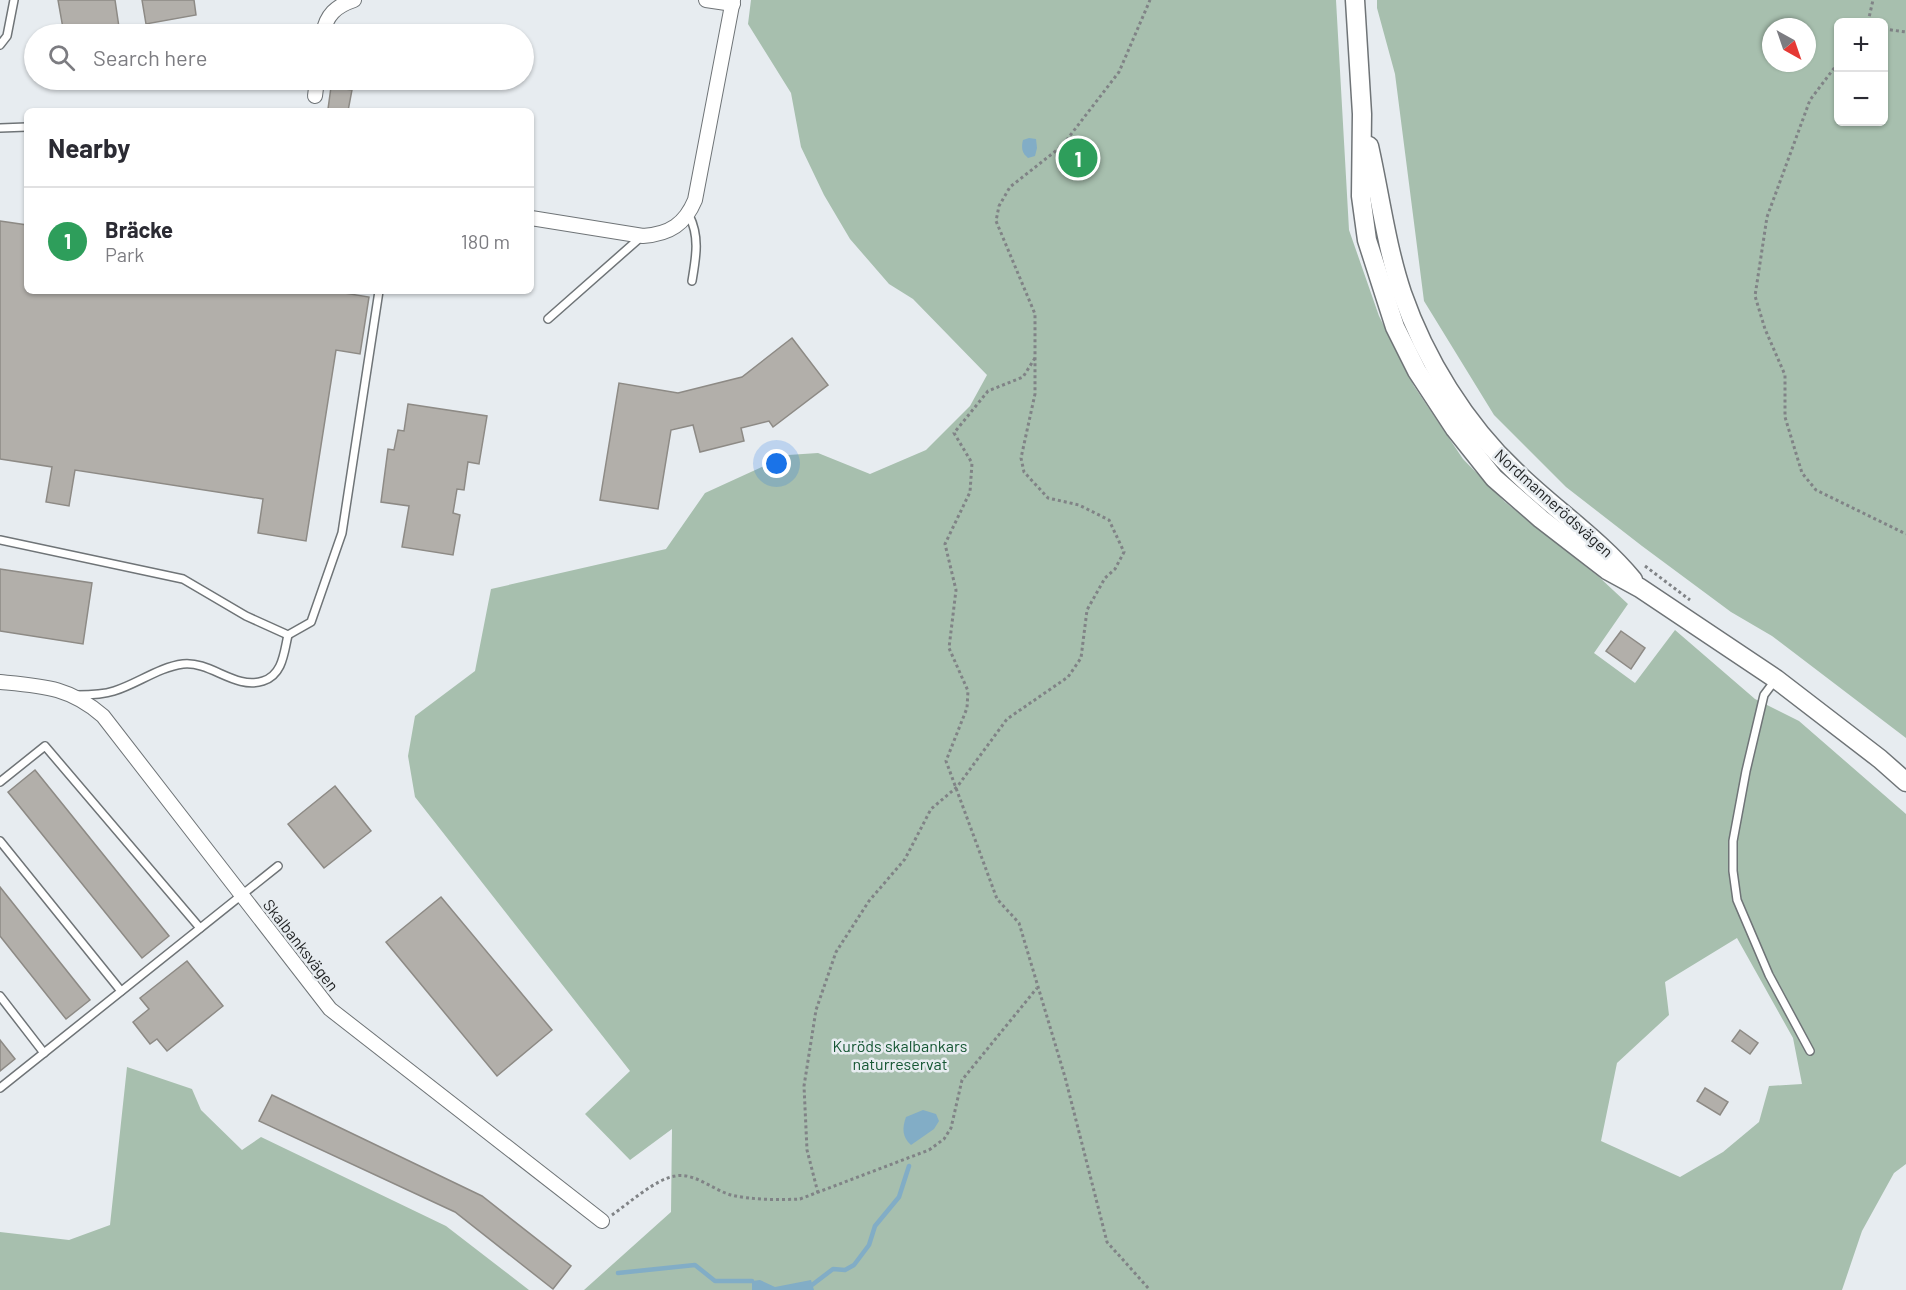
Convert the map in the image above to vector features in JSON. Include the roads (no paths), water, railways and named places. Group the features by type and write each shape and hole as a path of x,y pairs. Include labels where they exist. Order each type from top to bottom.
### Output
{"main road":[{"name":"Nordmannerödsvägen","path":"1355,0 1362,114 1390,249 1402,293 1422,340 1445,384 1481,435 1515,472 1618,561 1640,588 1776,679 1880,759 1906,782"}],"street":[{"path":"326,24 335,8 354,0"},
{"path":"534,218 643,236 660,235 689,215 695,200 733,2 706,0"},
{"path":"315,96 316,90"},
{"name":"Skalbanksvägen","path":"0,682 54,688 74,695 104,716 330,1009 602,1221"}],"lane":[{"path":"0,45 7,36 14,0"},
{"path":"0,128 24,127"},
{"path":"689,215 696,230 697,239 692,281"},
{"path":"548,319 643,236"},
{"path":"74,695 96,695 114,691 182,664 204,666 236,680 251,682 264,681 274,675 282,665 288,635 311,622 342,532 379,294"},
{"path":"0,540 183,579 246,616 288,635"},
{"path":"1776,679 1764,695 1746,771 1733,841 1733,871 1737,900 1769,975 1810,1051"},
{"path":"0,782 45,746 200,928"},
{"path":"0,841 121,991"},
{"path":"0,1088 278,866"},
{"path":"0,996 44,1053"}],"water":[{"path":"1036,139 1037,148 1035,156 1028,158 1023,152 1022,145 1023,140"},
{"path":"923,1110 936,1114 939,1121 934,1129 911,1145 904,1132 906,1117"},
{"path":"760,1280 775,1287 811,1280 814,1290 752,1290 752,1281"}],"waterway":[{"path":"812,1285 833,1269 845,1270 854,1265 869,1245 875,1226 899,1197 909,1166"},
{"path":"618,1273 695,1265 715,1281 752,1281"}],"place":[{"name":"Bräcke","path":"1078,158"}],"park label":[{"name":"Kuröds skalbankars naturreservat","path":"900,1055"}]}
